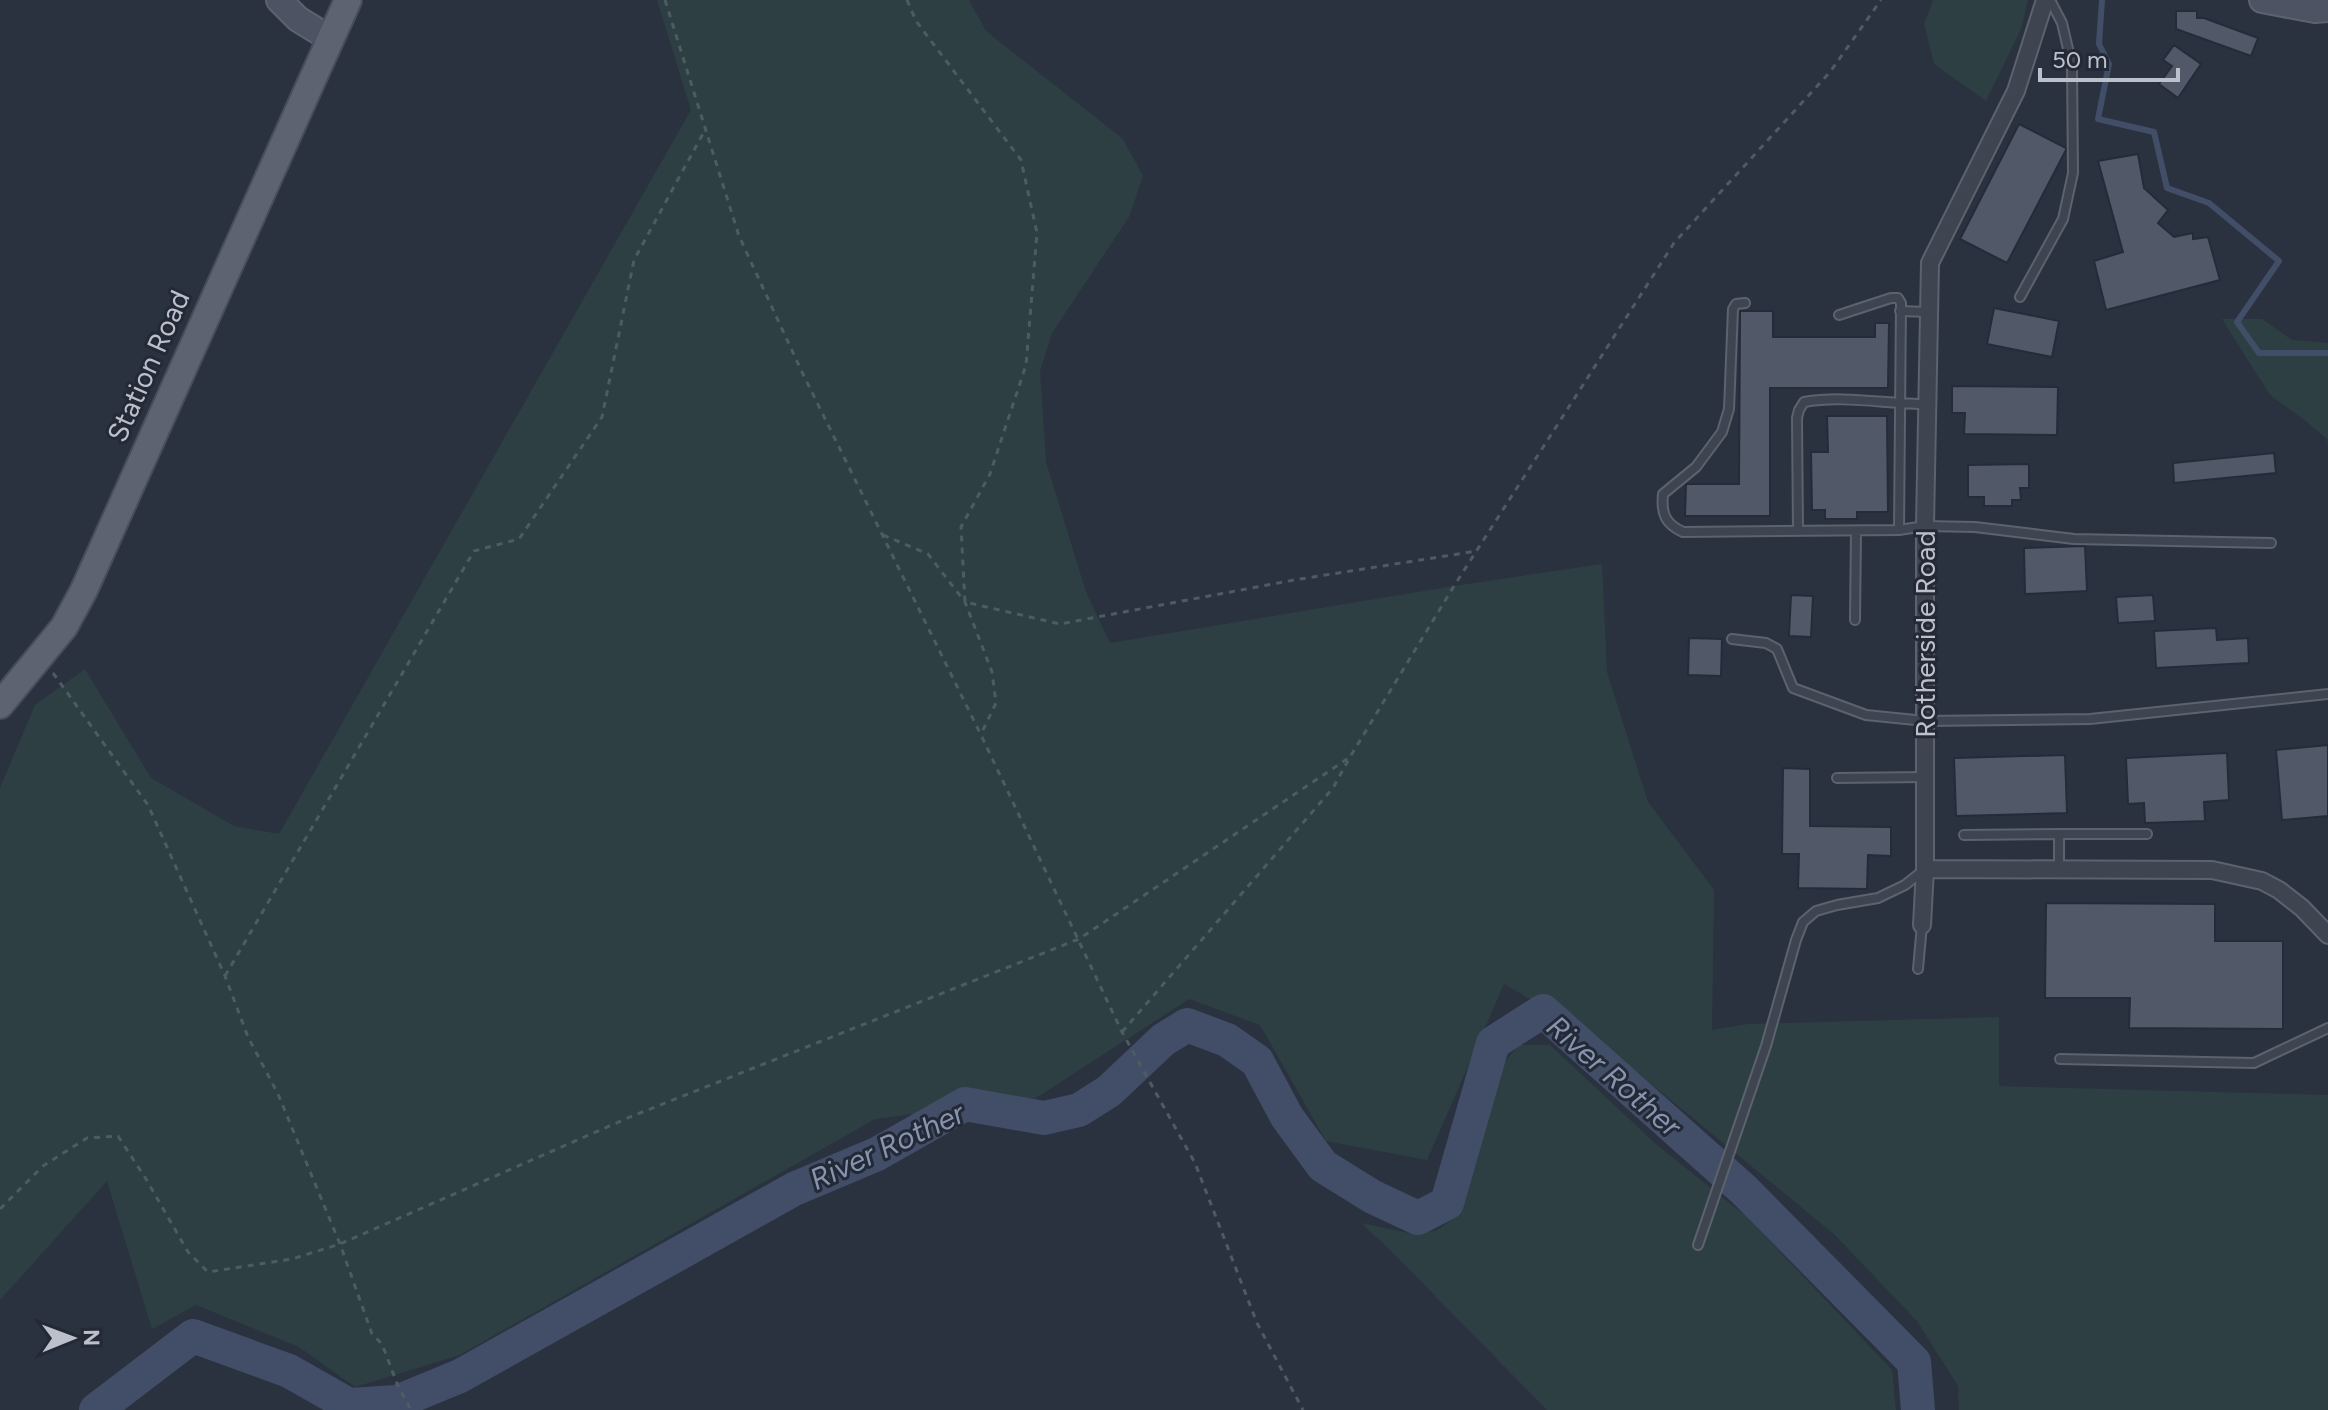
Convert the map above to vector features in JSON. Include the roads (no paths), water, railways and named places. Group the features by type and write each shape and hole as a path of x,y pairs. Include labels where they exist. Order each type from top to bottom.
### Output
{"main road":[{"path":"279,0 298,19 329,38"},
{"name":"Station Road","path":"0,705 64,627 84,590 348,0"},
{"path":"2262,0 2315,10 2328,9"}],"street":[{"name":"Rotherside Road","path":"1922,925 1930,263 2016,91 2047,0"},
{"path":"1925,869 2212,870 2262,881 2279,890 2328,935"}],"lane":[{"path":"2020,297 2063,219 2073,173 2072,66 2062,23 2047,0"},
{"path":"1839,315 1898,298 1901,303 1899,530"},
{"path":"1745,303 1736,304 1733,309 1729,409 1722,432 1696,467 1663,494 1664,517 1672,527 1683,532 1975,527 2090,540 2271,543"},
{"path":"1900,311 1929,312"},
{"path":"1798,531 1797,418 1804,402 1876,400 1927,404"},
{"path":"1855,620 1856,531"},
{"path":"1732,639 1766,643 1777,649 1793,688 1818,699 1866,715 1925,721 2090,719 2328,694"},
{"path":"1837,778 1925,777"},
{"path":"2059,834 2059,869"},
{"path":"1964,835 2147,834"},
{"path":"1698,1245 1741,1124 1803,922 1816,911 1878,898 1905,885 1925,869"},
{"path":"1918,969 1922,925"},
{"path":"2060,1059 2254,1063 2328,1028"}],"waterway":[{"path":"2102,0 2099,44 2109,64 2098,119 2154,132 2167,188 2209,203 2279,261 2237,322 2259,353 2328,353"},
{"name":"River Rother","path":"96,1410 193,1336 289,1371 349,1405 397,1402 460,1376 794,1189 877,1154 965,1104 1044,1118 1079,1110 1109,1091 1163,1040 1187,1025 1227,1040 1257,1061 1287,1117 1323,1166 1373,1197 1418,1218 1447,1203 1493,1043 1543,1011 1744,1190 1914,1362 1918,1410"},
{"name":"River Rother","path":"349,1405 349,1410"}]}
